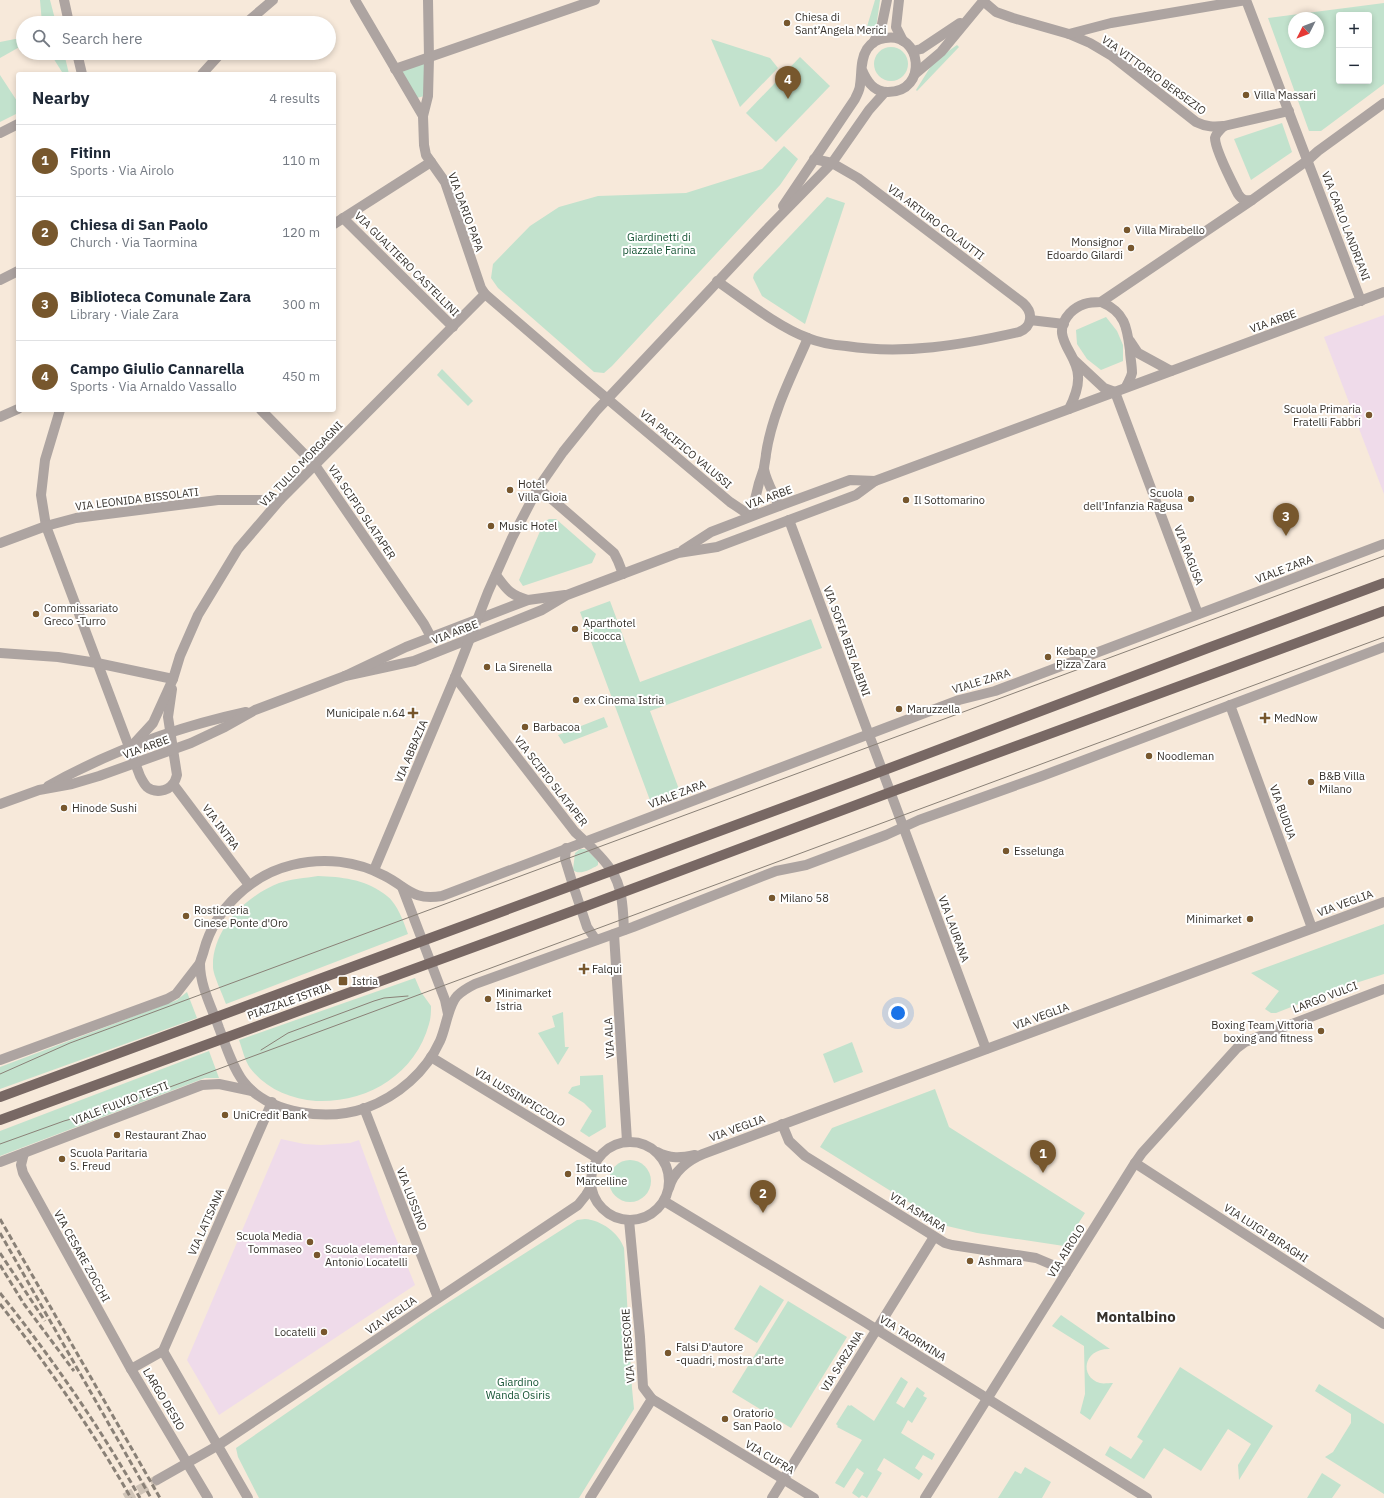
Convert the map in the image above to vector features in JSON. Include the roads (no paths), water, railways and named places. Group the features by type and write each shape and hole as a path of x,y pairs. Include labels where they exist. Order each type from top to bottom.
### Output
{"main road":[{"path":"423,940 883,771 1384,583"},
{"path":"431,962 1384,611"},
{"name":"PIAZZALE ISTRIA","path":"216,1018 423,940"},
{"name":"PIAZZALE ISTRIA","path":"223,1038 431,962"},
{"path":"0,1097 216,1018"},
{"path":"0,1120 223,1038"}],"street":[{"path":"64,0 67,16"},
{"path":"254,16 273,0"},
{"name":"VIA DARIO PAPA","path":"355,0 423,116"},
{"name":"VIA DARIO PAPA","path":"428,0 430,58 428,96 423,116 424,145 426,155 445,182 477,279 485,294"},
{"path":"396,69 595,0"},
{"path":"873,43 881,29 887,0"},
{"path":"899,0 896,27 903,41 913,51 916,59 915,74"},
{"path":"862,70 866,80 878,90 885,92 901,90 907,86 915,74 941,52 983,0"},
{"name":"VIA VITTORIO BERSEZIO","path":"983,0 996,12 1069,34 1090,43 1112,56 1196,122 1209,126 1224,126 1289,111"},
{"path":"1069,34 1111,23 1246,0"},
{"name":"VIA CARLO LANDRIANI","path":"1246,0 1361,301"},
{"path":"913,51 921,49 970,16"},
{"path":"770,226 855,99 860,86 863,57 867,48 880,39 889,37 903,41"},
{"path":"79,60 82,72"},
{"path":"204,72 215,60"},
{"path":"770,226 832,163 870,110 885,92"},
{"path":"1101,302 1252,200 1384,103"},
{"path":"0,133 16,125"},
{"path":"1224,126 1216,134 1215,139 1217,148 1238,194 1243,200 1252,200"},
{"name":"VIA ARTURO COLAUTTI","path":"814,159 832,163 858,178 1023,304 1029,310 1030,320"},
{"path":"336,223 430,162"},
{"name":"VIA GUALTIERO CASTELLINI","path":"344,218 453,327"},
{"name":"VIA ABBAZIA","path":"374,870 455,677 476,619 512,538 538,488 563,452 607,399 770,226"},
{"path":"0,280 16,272"},
{"path":"717,281 795,333 824,343 857,348 909,349 954,346 1019,332 1026,328 1030,320 1064,324"},
{"name":"VIA ARBE","path":"345,676 414,661 542,610 567,595 678,554 717,547 790,520 856,495 874,481 1384,292"},
{"name":"VIA TULLO MORGAGNI","path":"130,748 153,723 173,679 180,656 198,615 218,580 238,550 280,500 485,294"},
{"name":"VIA PACIFICO VALUSSI","path":"485,294 730,502 751,516"},
{"path":"1069,409 1074,400 1079,377 1074,361 1063,341 1062,329 1068,315 1075,308 1084,304 1101,302 1118,312 1123,319 1128,339 1132,373 1126,388"},
{"path":"751,516 764,468 768,441 777,413 808,338"},
{"path":"1128,339 1138,353 1171,371"},
{"path":"1074,361 1104,388 1115,392"},
{"name":"VIA RAGUSA","path":"1115,392 1198,614"},
{"path":"0,417 16,410"},
{"path":"59,412 45,460 43,476 41,495 46,526 140,776 146,786 151,790 159,791 167,789 173,784"},
{"name":"VIA SCIPIO SLATAPER","path":"263,412 315,465 424,624 431,637"},
{"path":"764,468 779,506"},
{"name":"VIA ARBE","path":"678,554 711,532 751,516 850,480 874,481"},
{"path":"538,488 614,554 623,574"},
{"name":"VIA LEONIDA BISSOLATI","path":"0,543 46,526 76,518 218,500 280,500"},
{"name":"VIA SOFIA BISI ALBINI","path":"790,520 891,792"},
{"name":"VIALE ZARA","path":"402,887 410,893 420,897 432,898 442,896 959,700 995,691 1384,544"},
{"path":"496,575 507,590 515,596 528,600"},
{"name":"VIA ARBE","path":"0,804 39,790 107,756 170,733 222,717 255,710 345,676 406,647 476,619 528,600 567,595"},
{"path":"200,963 203,984 236,1070 252,1091 291,1110 318,1114 341,1113 364,1108 380,1102 402,1088 416,1076 431,1057 441,1039 456,997 475,984 614,934 776,871 806,865 904,828 919,820 1049,773 1384,647"},
{"path":"1,654 58,658 98,663 173,679"},
{"name":"VIA SCIPIO SLATAPER","path":"455,677 575,832 586,842"},
{"name":"VIA TULLO MORGAGNI","path":"173,679 168,717 177,775 173,784"},
{"name":"VIA BUDUA","path":"1230,705 1312,928"},
{"name":"VIA ARBE","path":"39,790 72,784 135,764 192,743 255,710"},
{"name":"VIA INTRA","path":"173,784 249,886"},
{"name":"VIA LAURANA","path":"891,792 986,1049"},
{"path":"586,842 612,871 621,893 624,930"},
{"path":"566,848 564,859 587,927 596,940"},
{"path":"0,1060 167,999 176,994 200,963 209,936 217,920 235,898 262,877 278,869 312,861 348,863 374,870 402,887 446,1000 448,1016"},
{"name":"VIA VEGLIA","path":"669,1188 673,1178 685,1165 695,1157 707,1152 1384,902"},
{"name":"VIA ALA","path":"614,934 627,1141"},
{"name":"LARGO VULCI","path":"1253,1038 1384,989"},
{"name":"VIA AIROLO","path":"925,1498 1142,1153 1237,1048 1253,1038"},
{"name":"VIA LUSSINPICCOLO","path":"431,1057 597,1158"},
{"name":"VIALE FULVIO TESTI","path":"0,1162 202,1085 219,1084 252,1091"},
{"name":"VIA LATISANA","path":"163,1351 272,1102"},
{"name":"VIA LUSSINO","path":"364,1108 438,1298"},
{"name":"VIA ASMARA","path":"782,1124 789,1142 805,1156 934,1237 952,1245 1036,1258 1055,1266 1066,1273"},
{"path":"627,1141 639,1142 651,1147 660,1156 669,1174 669,1188 664,1201 649,1215 639,1219 629,1220 608,1214 599,1206 593,1196 591,1187 590,1176 592,1167 597,1158 610,1146 627,1141"},
{"name":"VIA VEGLIA","path":"651,1147 663,1155 674,1158 707,1152"},
{"name":"VIA CESARE ZOCCHI","path":"24,1153 21,1165 23,1173 131,1369"},
{"name":"VIA LUIGI BIRAGHI","path":"1135,1163 1384,1324"},
{"name":"VIA VEGLIA","path":"217,1446 578,1205 591,1187"},
{"name":"VIA TAORMINA","path":"664,1201 876,1329 1147,1498"},
{"path":"578,1205 591,1204 599,1206"},
{"name":"VIA TRESCORE","path":"629,1220 643,1387 652,1399"},
{"name":"VIA SARZANA","path":"772,1498 934,1237"},
{"name":"LARGO DESIO","path":"208,1498 131,1369 163,1351 248,1498"},
{"path":"590,1498 652,1399"},
{"name":"VIA CUFRA","path":"652,1399 814,1498"},
{"path":"157,1480 217,1446"}],"tunnel":[{"path":"125,1498 157,1480"}],"tram line":[{"path":"0,1074 70,1043 1384,556"},
{"path":"0,1144 64,1121 124,1104 1384,637"},
{"path":"261,1050 288,1033 374,1001 384,998 408,996"}],"railway":[{"path":"0,1219 160,1498"},
{"path":"0,1233 151,1498"},
{"path":"0,1253 45,1321"},
{"path":"0,1265 24,1304 74,1371"},
{"path":"0,1293 38,1342 74,1393 140,1498"},
{"path":"0,1304 69,1399 131,1498"}],"place":[{"name":"Chiesa di Sant’Angela Merici","path":"787,23"},
{"name":"Villa Massari","path":"1246,95"},
{"name":"Campo Giulio Cannarella","path":"788,99"},
{"name":"Villa Mirabello","path":"1127,230"},
{"name":"Monsignor Edoardo Gilardi","path":"1131,248"},
{"name":"Scuola Primaria Fratelli Fabbri","path":"1369,415"},
{"name":"Hotel Villa Gioia","path":"510,490"},
{"name":"Scuola dell'Infanzia Ragusa","path":"1191,499"},
{"name":"Il Sottomarino","path":"906,500"},
{"name":"Music Hotel","path":"491,526"},
{"name":"Biblioteca Comunale Zara","path":"1286,536"},
{"name":"Commissariato Greco -Turro","path":"36,614"},
{"name":"Aparthotel Bicocca","path":"575,629"},
{"name":"Kebap e Pizza Zara","path":"1048,657"},
{"name":"La Sirenella","path":"487,667"},
{"name":"ex Cinema Istria","path":"576,700"},
{"name":"Maruzzella","path":"899,709"},
{"name":"Municipale n.64","path":"413,713"},
{"name":"MedNow","path":"1265,718"},
{"name":"Barbacoa","path":"525,727"},
{"name":"Noodleman","path":"1149,756"},
{"name":"B&B Villa Milano","path":"1311,782"},
{"name":"Hinode Sushi","path":"64,808"},
{"name":"Esselunga","path":"1006,851"},
{"name":"Milano 58","path":"772,898"},
{"name":"Rosticceria Cinese Ponte d'Oro","path":"186,916"},
{"name":"Minimarket","path":"1250,919"},
{"name":"Falqui","path":"584,969"},
{"name":"Istria","path":"343,981"},
{"name":"Minimarket Istria","path":"488,999"},
{"name":"Boxing Team Vittoria boxing and fitness","path":"1321,1031"},
{"name":"UniCredit Bank","path":"225,1115"},
{"name":"Restaurant Zhao","path":"117,1135"},
{"name":"Scuola Paritaria S. Freud","path":"62,1159"},
{"name":"Fitinn","path":"1043,1173"},
{"name":"Istituto Marcelline","path":"568,1174"},
{"name":"Chiesa di San Paolo","path":"763,1213"},
{"name":"Scuola Media Tommaseo","path":"310,1242"},
{"name":"Scuola elementare Antonio Locatelli","path":"317,1255"},
{"name":"Ashmara","path":"970,1261"},
{"name":"Locatelli","path":"324,1332"},
{"name":"Falsi D'autore -quadri, mostra d'arte","path":"668,1353"},
{"name":"Oratorio San Paolo","path":"725,1419"}],"district":[{"name":"Montalbino","path":"1136,1316"}],"park label":[{"name":"Giardinetti di piazzale Farina","path":"659,243"},
{"name":"Giardino Wanda Osiris","path":"518,1388"}]}
